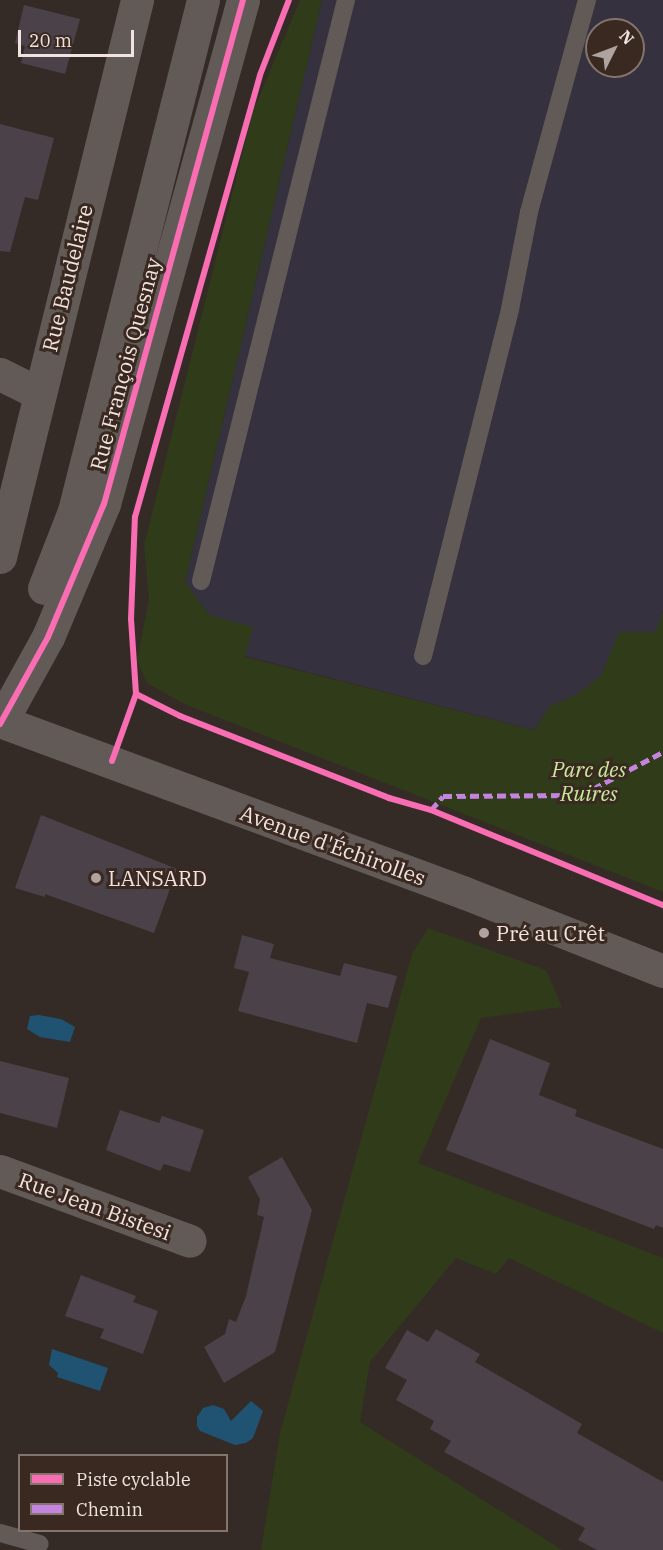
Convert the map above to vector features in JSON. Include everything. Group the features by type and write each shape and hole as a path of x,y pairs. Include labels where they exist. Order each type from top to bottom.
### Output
{"street":[{"name":"Rue Baudelaire","path":"0,557 38,393 137,0"},
{"name":"Rue François Quesnay","path":"0,722 28,632 74,511 203,0"},
{"name":"Rue François Quesnay","path":"0,722 48,637 104,504 243,0"},
{"path":"0,374 38,393"},
{"name":"Avenue d'Échirolles","path":"0,722 465,893 663,971"},
{"name":"Rue Jean Bistesi","path":"0,1171 190,1241"}],"lane":[{"path":"201,581 346,0"},
{"path":"423,656 510,309 529,212 587,0"},
{"path":"0,1533 40,1544"}],"shaded area":[{"path":"322,0 663,0 663,611 657,632 619,633 601,676 574,696 550,706 534,730 245,656 252,627 209,615 185,582"}],"green space":[{"name":"Parc des Ruires","path":"300,0 322,0 185,582 209,615 253,627 245,657 534,730 550,706 574,696 601,676 619,632 656,632 663,611 663,892 184,704 147,683 137,661 149,599 144,545 253,111"},
{"path":"428,928 546,970 562,1007 481,1018 418,1163 663,1258 663,1333 509,1258 496,1274 456,1258 370,1362 360,1422 562,1550 261,1550 280,1433 412,954"}],"water":[{"path":"39,1015 61,1019 75,1027 70,1042 40,1037 27,1029 30,1016"},
{"path":"52,1349 108,1368 100,1391 57,1377 58,1373 49,1365"},
{"path":"251,1401 263,1411 253,1438 246,1443 235,1445 200,1431 197,1426 197,1417 203,1408 213,1405 224,1409 231,1421"}],"building":[{"path":"24,5 80,19 65,74 21,63 25,46 15,43"},
{"path":"0,124 54,138 38,200 25,197 10,252 0,251"},
{"name":"LANSARD","path":"41,815 177,869 154,933 45,894 45,897 15,888"},
{"path":"242,935 274,944 270,958 340,976 344,963 397,976 388,1008 367,1003 357,1043 238,1011 249,972 234,968"},
{"path":"490,1039 550,1063 539,1095 577,1110 575,1116 663,1149 663,1228 656,1225 654,1229 446,1150"},
{"path":"0,1061 69,1078 57,1128 0,1113"},
{"path":"120,1110 159,1123 162,1116 204,1130 190,1172 164,1164 160,1171 106,1150"},
{"path":"282,1157 312,1210 275,1352 224,1383 204,1347 225,1334 229,1319 236,1322 246,1296 264,1217 257,1215 260,1199 248,1177"},
{"path":"81,1275 136,1296 133,1302 158,1311 143,1354 100,1338 104,1329 65,1316"},
{"path":"436,1329 480,1354 475,1362 582,1424 577,1433 663,1482 663,1550 597,1550 578,1540 585,1528 444,1452 451,1441 430,1429 434,1421 396,1400 407,1380 385,1368 407,1330 428,1342"}],"marked path":[{"path":"431,810 443,796 581,795 663,752"}],"cycle path":[{"path":"0,724 48,637 104,504 243,0"},
{"path":"112,761 136,694 131,619 135,517 260,75 289,0"},
{"path":"136,694 180,716 389,798 431,810 663,905"}],"place":[{"name":"LANSARD","path":"96,878"},
{"name":"Pré au Crêt","path":"484,933"}]}
